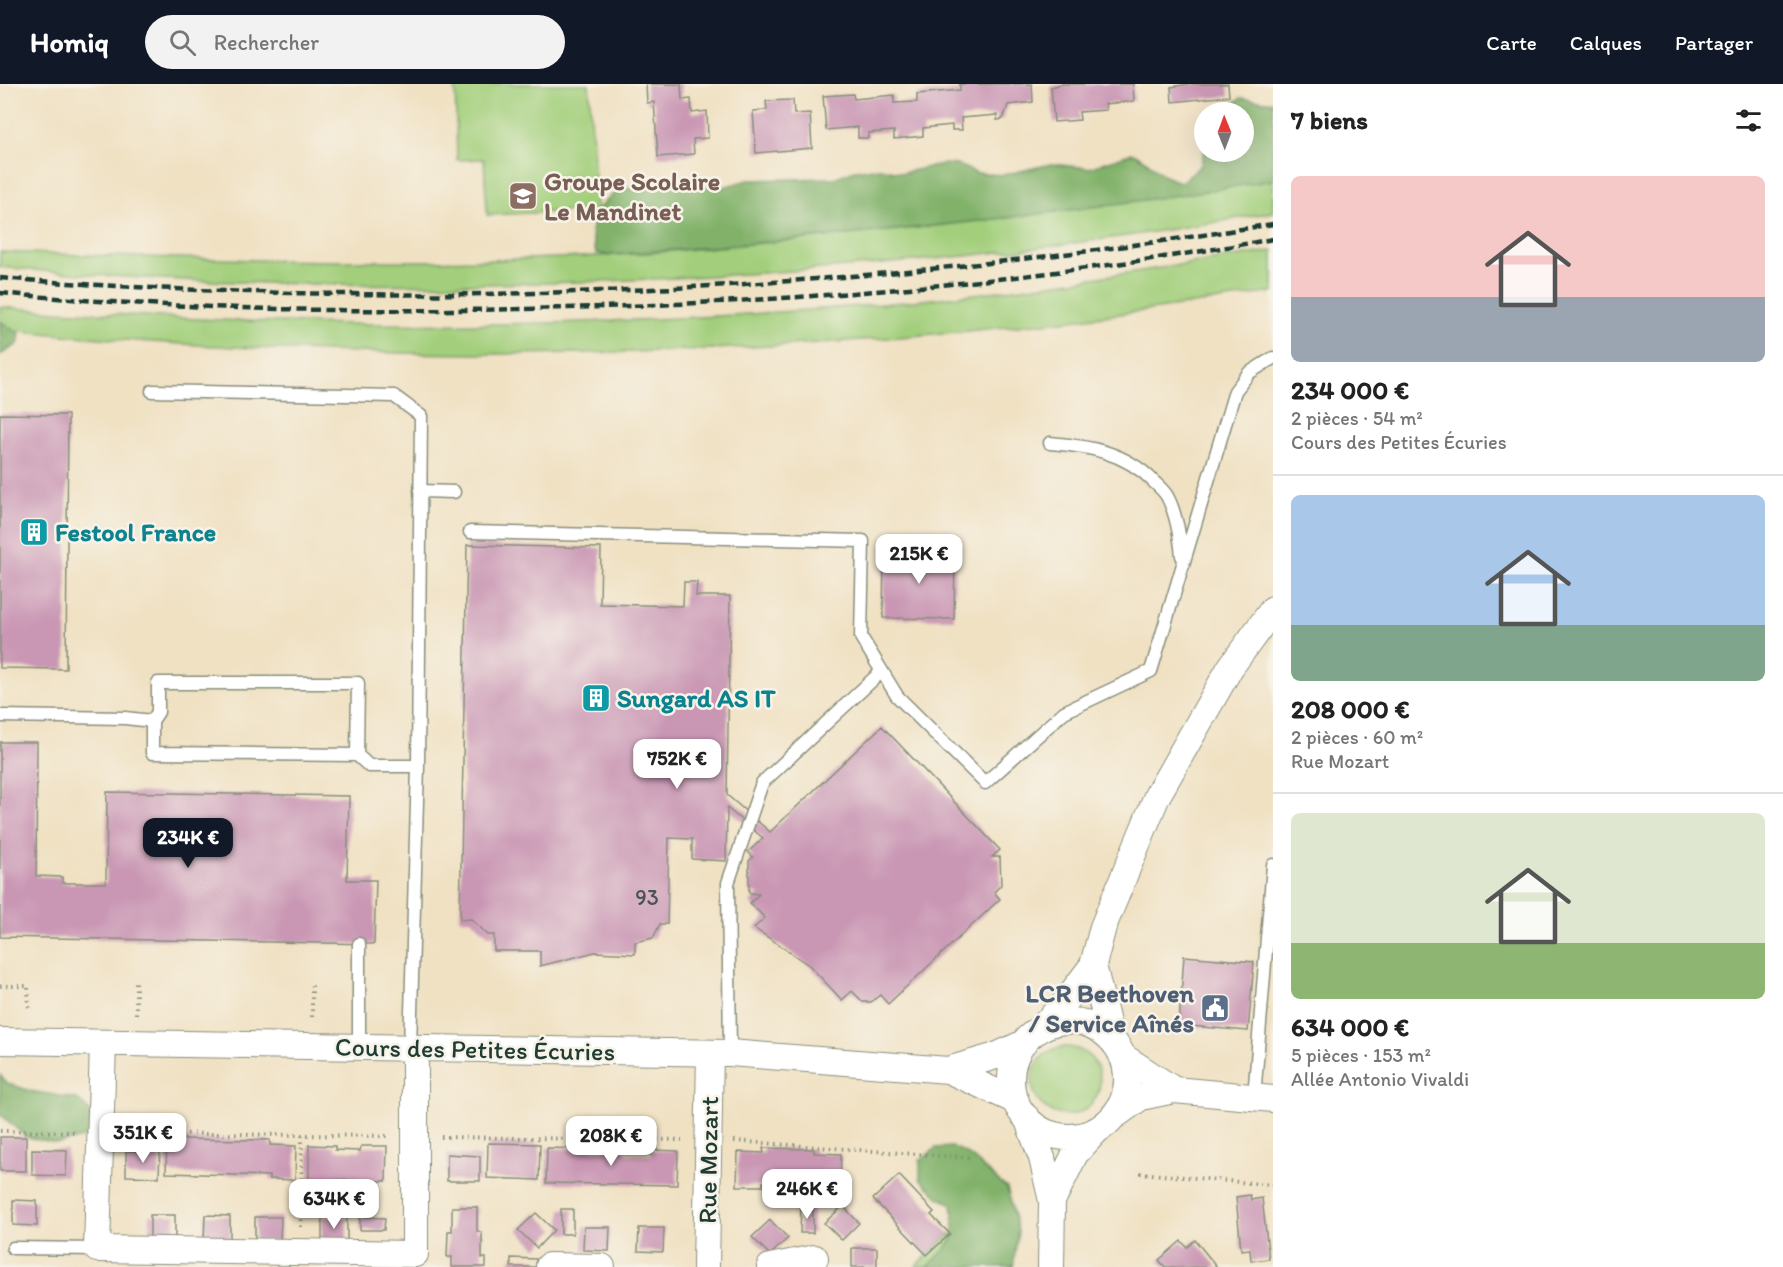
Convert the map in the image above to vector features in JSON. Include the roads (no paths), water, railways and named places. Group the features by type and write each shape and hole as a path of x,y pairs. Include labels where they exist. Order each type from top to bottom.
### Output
{"street":[{"path":"1051,1267 1052,1201 1042,1158 1011,1087 1012,1071 1031,1036 1093,965 1103,927 1157,796 1218,686 1273,609"},
{"path":"1052,1201 1075,1154 1122,1104 1127,1088 1127,1071 1117,1047 1093,965"},
{"path":"1031,1036 1057,1022 1077,1022 1095,1027 1117,1047 1174,1090"},
{"name":"Cours des Petites Écuries","path":"0,1041 720,1053 948,1070 996,1056 1031,1036"},
{"path":"103,1043 97,1249 415,1254 413,1048"},
{"name":"Rue Mozart","path":"706,1267 720,1053"},
{"name":"Cours des Petites Écuries","path":"948,1070 1021,1110"},
{"path":"1021,1110 1042,1130 1060,1136 1079,1136 1105,1124 1141,1097 1174,1090 1263,1098"},
{"path":"770,1267 814,1258"},
{"path":"549,1266 602,1267"}],"lane":[{"path":"470,532 863,541 861,637 897,696 985,783 1064,712 1151,671 1235,392 1249,373 1273,358"},
{"path":"152,391 394,396 421,416 413,1048"},
{"path":"1050,443 1084,446 1111,453 1142,470 1168,496 1179,529 1183,564"},
{"path":"420,491 454,492"},
{"path":"720,1053 728,883 762,783 882,671"},
{"path":"357,755 358,683 159,682 158,712 152,721 152,753 357,755 369,766 418,766"},
{"path":"0,716 125,718 152,721"},
{"path":"1263,1098 1273,865"},
{"path":"359,944 359,1047"},
{"path":"12,1248 97,1249"}],"railway":[{"path":"0,278 159,288 319,294 479,294 638,290 797,280 956,266 1115,248 1273,224"},
{"path":"0,293 141,304 282,309 494,310 653,305 831,295 1009,278 1097,267 1273,239"}],"place":[{"name":"Groupe Scolaire Le Mandinet","path":"523,196"},
{"name":"Festool France","path":"34,532"},
{"name":"Sungard AS IT","path":"596,698"},
{"name":"LCR Beethoven / Service Aînés","path":"1215,1008"}]}
